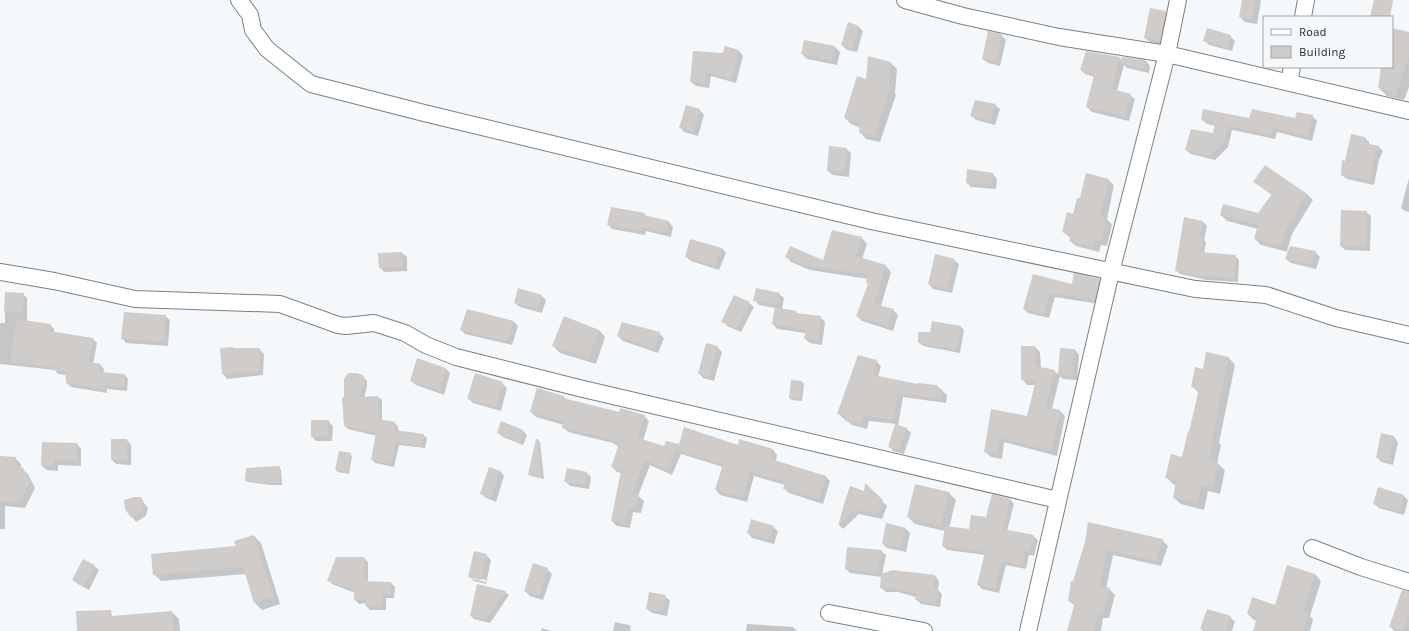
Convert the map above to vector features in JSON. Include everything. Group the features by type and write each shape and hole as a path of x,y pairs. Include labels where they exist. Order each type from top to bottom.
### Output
{"street":[{"path":"239,0 250,15 253,30 267,49 311,84 424,113 871,221 1195,289 1266,295 1336,318 1409,335"},
{"path":"905,0 963,16 1059,37 1167,54 1409,111"},
{"path":"1028,631 1111,272 1167,54 1178,0"},
{"path":"1303,16 1306,0"},
{"path":"1289,83 1292,68"},
{"path":"0,272 54,281 135,299 280,304 338,325 346,326 374,323 405,333 426,345 456,357 579,388 1058,500"},
{"path":"1312,548 1361,567 1409,582"},
{"path":"829,613 924,631"}],"building":[{"path":"1242,0 1256,0 1252,20 1239,17"},
{"path":"1374,0 1393,0 1390,16 1370,16"},
{"path":"1150,8 1166,11 1160,41 1144,38"},
{"path":"848,22 859,26 852,49 841,45"},
{"path":"1207,28 1231,35 1228,48 1203,41"},
{"path":"1393,28 1409,32 1409,57 1395,98 1392,97 1392,91 1378,88 1381,68 1393,68"},
{"path":"988,31 1002,34 996,62 982,59"},
{"path":"804,40 835,46 832,61 801,54"},
{"path":"725,46 739,50 731,79 706,72 705,84 690,82 693,51 723,53"},
{"path":"1086,51 1120,57 1112,89 1131,94 1125,117 1086,107 1094,75 1080,70"},
{"path":"868,56 891,62 889,87 891,87 874,136 859,133 860,124 844,118 857,76 866,79"},
{"path":"1122,57 1146,60 1145,69 1121,64"},
{"path":"975,100 996,104 990,121 970,116"},
{"path":"686,105 700,109 693,132 679,128"},
{"path":"1203,109 1249,118 1252,109 1295,118 1297,112 1313,115 1308,137 1273,128 1271,135 1228,126 1224,142 1210,156 1185,150 1191,129 1213,133 1215,123 1201,120"},
{"path":"1351,134 1365,137 1365,143 1379,146 1375,155 1370,181 1341,175 1342,160 1345,161"},
{"path":"829,146 847,148 845,172 827,171"},
{"path":"1265,165 1307,194 1286,228 1282,246 1254,239 1258,225 1220,215 1223,204 1258,213 1272,194 1253,182"},
{"path":"967,169 993,173 992,185 966,183"},
{"path":"1086,173 1109,179 1100,217 1107,218 1102,241 1095,240 1093,246 1069,241 1071,234 1062,232 1067,212 1073,214 1077,198 1080,198"},
{"path":"611,207 645,213 644,215 669,221 666,233 642,227 641,231 607,225"},
{"path":"1341,210 1367,211 1366,247 1340,246"},
{"path":"1184,217 1203,221 1200,237 1203,237 1200,252 1236,255 1234,278 1202,276 1175,271"},
{"path":"832,230 862,237 856,256 886,265 874,304 894,309 887,326 856,316 868,284 866,283 868,275 803,265 785,257 790,246 823,260"},
{"path":"690,239 722,248 715,266 685,257"},
{"path":"1290,246 1316,251 1311,265 1285,259"},
{"path":"402,252 403,267 379,268 378,253"},
{"path":"935,254 955,259 947,289 928,284"},
{"path":"1074,273 1100,279 1094,300 1050,293 1044,314 1023,309 1033,274 1072,284"},
{"path":"518,288 542,295 538,309 514,303"},
{"path":"756,288 780,293 777,305 753,301"},
{"path":"5,292 24,293 23,312 4,312"},
{"path":"734,295 750,302 737,329 721,322"},
{"path":"775,307 796,311 796,313 821,316 818,341 804,339 806,330 772,324"},
{"path":"467,309 514,321 507,341 460,330"},
{"path":"124,312 166,315 164,342 121,339"},
{"path":"564,316 599,330 589,358 552,346"},
{"path":"16,319 51,324 50,331 93,338 89,362 101,364 99,372 125,374 124,387 104,386 104,389 66,383 65,372 53,370 54,367 10,362"},
{"path":"932,321 961,326 956,350 918,343 918,332 930,332"},
{"path":"622,322 660,332 654,349 617,336"},
{"path":"706,343 718,346 709,377 698,374"},
{"path":"1021,346 1035,346 1036,366 1055,370 1046,407 1060,410 1052,451 999,438 997,454 984,452 991,409 1027,416 1036,380 1021,380"},
{"path":"220,348 260,348 259,371 222,374"},
{"path":"1060,348 1075,349 1073,376 1058,375"},
{"path":"1206,352 1229,357 1212,437 1214,437 1209,460 1218,462 1213,487 1202,485 1197,503 1173,498 1176,480 1165,478 1171,454 1182,457 1199,389 1191,387 1195,367 1203,369"},
{"path":"858,355 877,360 873,375 918,384 937,385 937,388 942,389 941,399 898,393 893,420 864,416 862,424 845,421 845,416 837,414"},
{"path":"417,358 446,368 440,391 410,381"},
{"path":"348,373 357,373 364,376 360,397 378,396 379,419 395,422 395,430 424,434 422,446 395,442 391,464 371,460 376,433 344,426 342,398 344,397 344,379"},
{"path":"475,373 503,382 496,407 467,399"},
{"path":"791,380 802,381 800,399 789,398"},
{"path":"537,388 564,396 563,398 619,412 620,408 645,415 638,438 664,446 666,441 679,444 667,470 645,460 632,494 639,495 636,509 628,507 625,523 611,521 621,471 611,467 619,444 610,442 610,439 562,428 563,422 530,412"},
{"path":"311,420 329,420 327,437 311,437"},
{"path":"501,421 523,430 519,442 497,433"},
{"path":"895,424 907,428 899,450 888,447"},
{"path":"684,427 738,445 739,439 773,449 771,459 826,476 819,500 783,489 785,482 750,472 743,498 715,490 723,464 677,451"},
{"path":"1381,433 1394,436 1389,461 1376,458"},
{"path":"111,439 127,439 127,460 111,460"},
{"path":"536,439 538,439 542,477 528,475"},
{"path":"42,442 77,443 77,461 54,460 54,467 41,466"},
{"path":"339,451 351,453 348,473 335,470"},
{"path":"0,456 16,457 16,465 23,468 30,482 19,503 0,501"},
{"path":"280,466 280,483 245,481 246,468"},
{"path":"489,467 500,471 491,498 480,494"},
{"path":"567,468 587,472 585,485 564,482"},
{"path":"865,483 883,500 878,515 854,510 838,526 850,486 864,491"},
{"path":"915,484 949,492 941,526 907,517"},
{"path":"1378,487 1404,495 1399,512 1373,504"},
{"path":"992,494 1010,499 1003,529 1034,535 1030,552 1025,551 1022,566 1002,561 995,589 977,585 985,552 942,546 945,526 969,529 971,515 986,517"},
{"path":"134,497 141,497 144,503 142,511 131,518 125,509 124,500"},
{"path":"751,519 774,526 769,540 747,533"},
{"path":"1088,522 1163,539 1156,561 1107,550 1100,586 1110,588 1103,613 1098,613 1094,631 1067,631 1075,602 1068,601 1071,581 1073,581 1085,542"},
{"path":"886,523 906,528 901,548 882,544"},
{"path":"254,535 274,597 254,603 243,567 153,575 151,554 236,546 234,541"},
{"path":"847,547 882,550 877,573 845,569"},
{"path":"474,551 487,554 481,580 468,577"},
{"path":"336,557 364,557 365,581 391,582 391,595 383,594 382,607 365,606 366,600 354,600 354,590 327,581"},
{"path":"83,559 95,565 84,586 72,580"},
{"path":"533,563 548,568 539,596 524,591"},
{"path":"1287,565 1315,574 1303,613 1308,613 1303,631 1253,631 1257,617 1247,614 1252,597 1275,605"},
{"path":"893,570 935,575 934,588 938,588 936,603 915,600 916,594 893,588 880,588 881,574"},
{"path":"477,584 506,591 486,620 470,616"},
{"path":"1402,590 1409,591 1409,614 1403,631 1389,627"},
{"path":"649,592 666,595 663,612 646,609"},
{"path":"1207,609 1231,616 1226,631 1207,631 1200,629"},
{"path":"111,610 112,616 172,611 174,631 77,631 76,611"}]}
